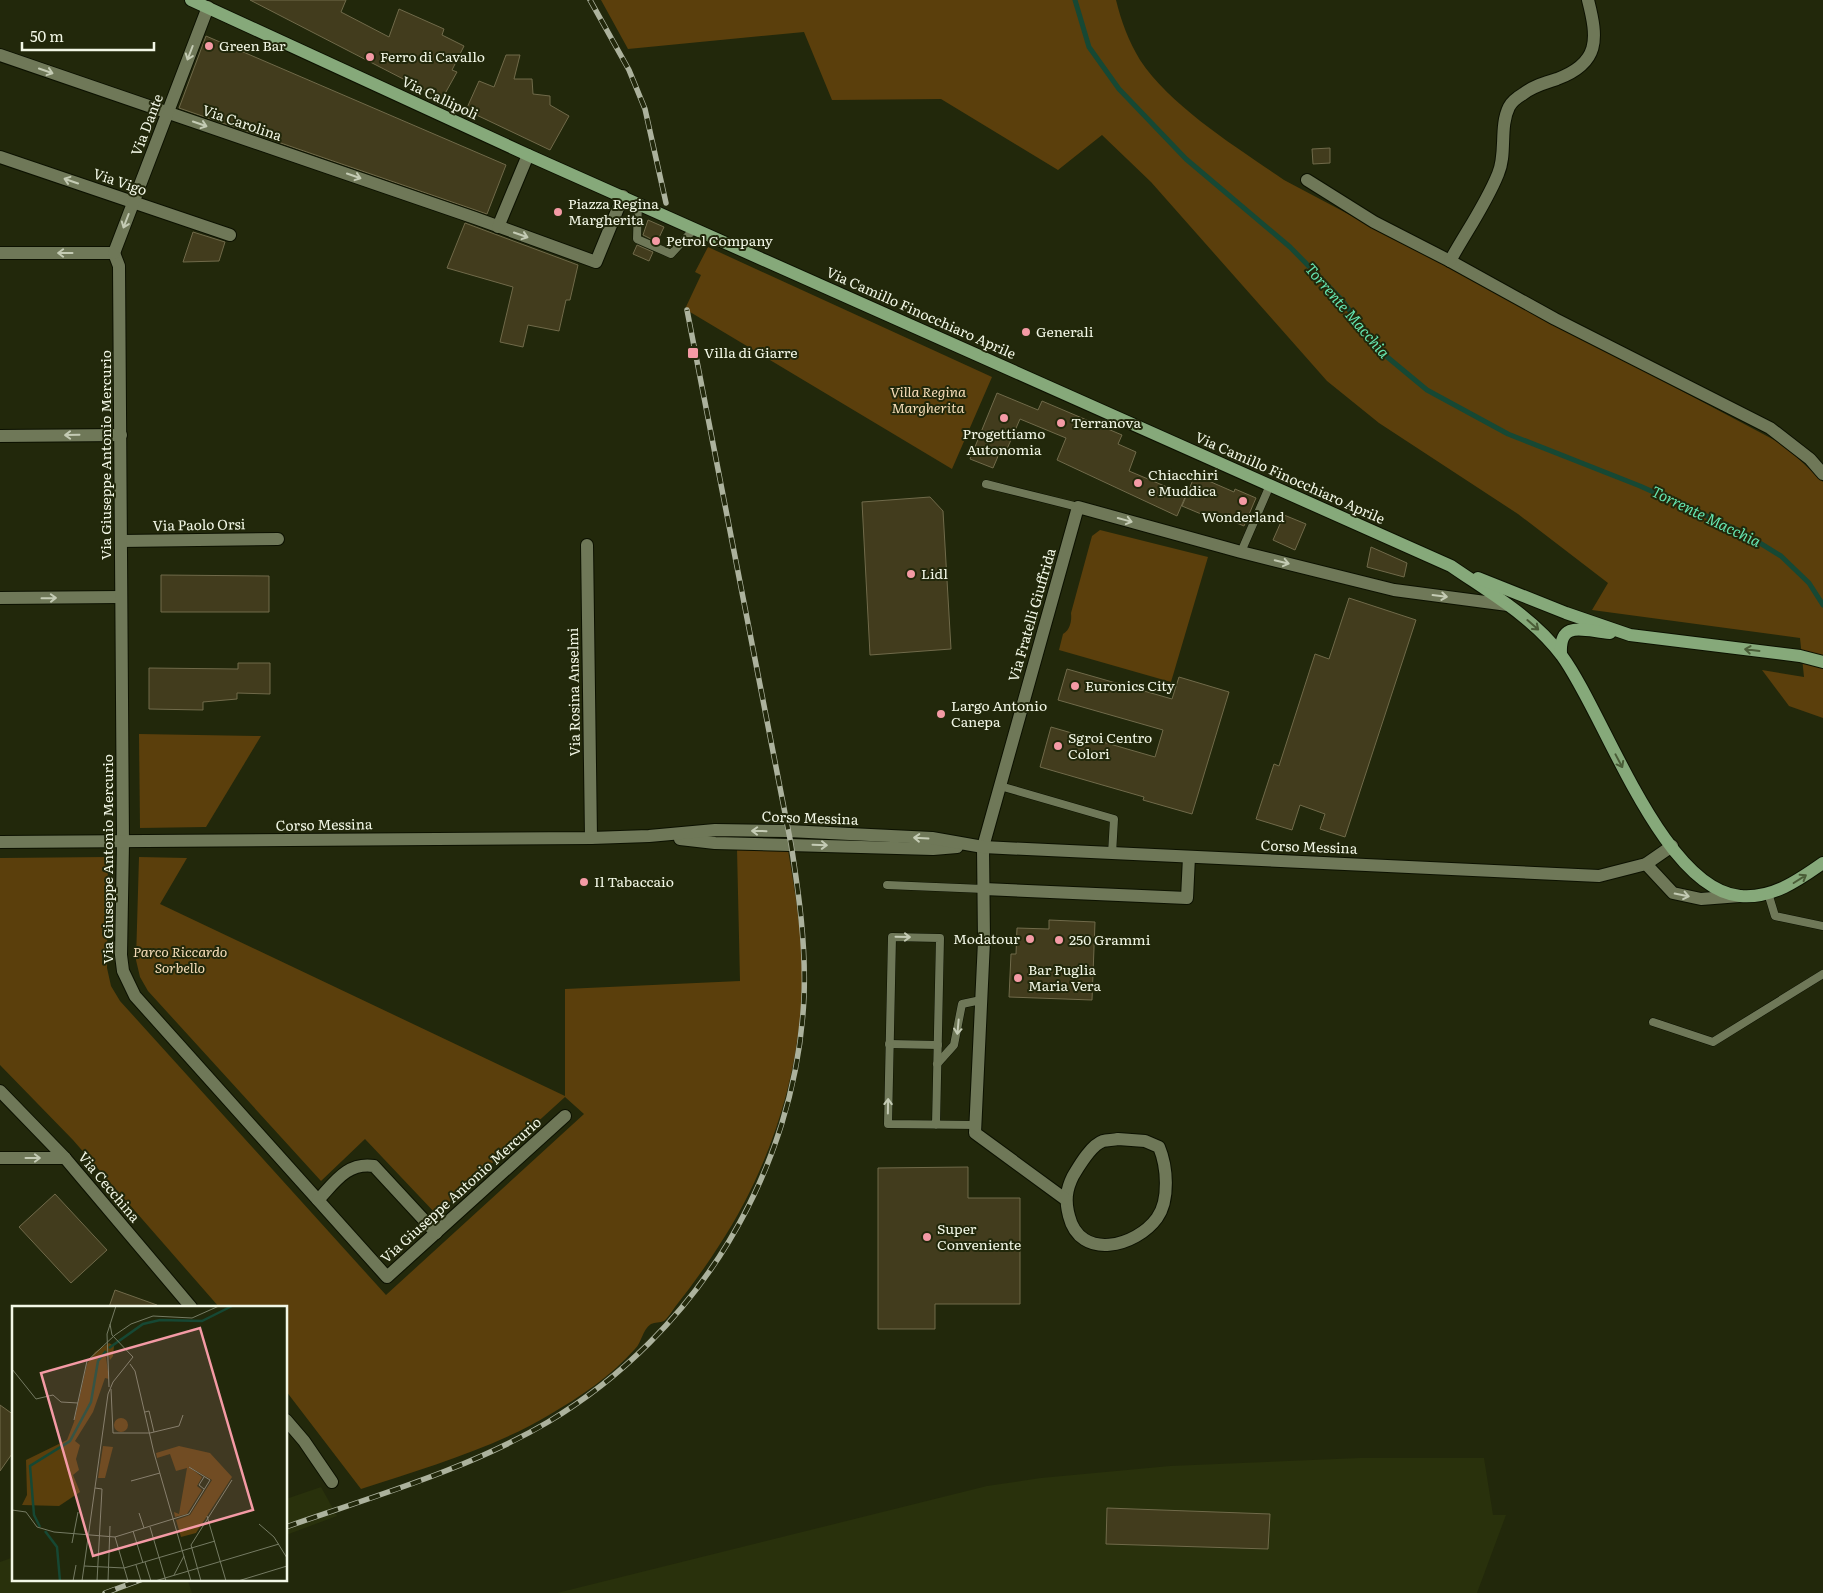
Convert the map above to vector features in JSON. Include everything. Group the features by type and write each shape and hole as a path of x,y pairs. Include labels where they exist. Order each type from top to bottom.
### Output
{"main road":[{"name":"Via Callipoli","path":"191,0 209,4 528,155 624,196"},
{"name":"Via Camillo Finocchiaro Aprile","path":"624,196 1450,566 1508,605 1540,630 1560,654 1576,676 1634,791 1672,846 1687,864 1708,883 1727,893 1740,896 1768,893 1796,882 1823,863"},
{"path":"1450,566 1557,609 1630,635"},
{"path":"1560,654 1560,641 1563,634 1570,631 1630,635 1800,656 1823,662"}],"street":[{"path":"1450,260 1499,173 1505,122 1509,107 1531,88 1573,73 1587,63 1595,33 1588,0"},
{"name":"Via Dante","path":"114,253 209,4"},
{"name":"Via Carolina","path":"0,56 476,218 498,228 596,262 624,196"},
{"path":"498,228 528,155"},
{"name":"Via Vigo","path":"0,157 230,235"},
{"path":"1306,180 1374,222 1450,260 1554,319 1770,428 1810,459 1823,474"},
{"path":"0,253 114,253"},
{"name":"Via Giuseppe Antonio Mercurio","path":"114,253 120,266 123,843 121,955 123,971 135,996 387,1277 565,1116"},
{"path":"0,436 121,435"},
{"path":"1078,507 1241,552 1394,590 1508,605"},
{"name":"Via Fratelli Giuffrida","path":"976,1125 984,889 983,847 1078,507"},
{"name":"Via Paolo Orsi","path":"121,541 278,539"},
{"name":"Via Rosina Anselmi","path":"587,545 590,838"},
{"path":"0,598 121,597"},
{"name":"Corso Messina","path":"0,842 123,843 590,838 649,836 716,830 788,831 932,838 983,847 1112,854 1599,876 1646,864"},
{"path":"1672,846 1646,864 1673,893 1701,899 1740,896"},
{"path":"984,889 1187,898 1189,858"},
{"name":"Via Cecchina","path":"0,1091 65,1158 190,1306"},
{"path":"976,1125 975,1133 1064,1199 1072,1228 1084,1240 1101,1246 1120,1243 1146,1228 1157,1218 1164,1204 1165,1161 1159,1147 1145,1141 1118,1139 1101,1142 1088,1154 1073,1176 1064,1199"},
{"path":"0,1158 65,1158"},
{"path":"318,1200 352,1168 360,1164 374,1166 436,1233"},
{"path":"288,1422 304,1441 332,1482"}],"lane":[{"path":"638,202 637,239 671,254 695,228"},
{"path":"986,484 1078,507"},
{"path":"1241,552 1270,485"},
{"path":"1000,786 1114,819 1112,854"},
{"path":"887,885 984,889"},
{"path":"1768,893 1775,916 1823,926"},
{"path":"936,1125 940,938 892,937 888,1124 936,1125 976,1125"},
{"path":"1653,1022 1713,1042 1823,974"},
{"path":"937,1064 954,1045 962,1004 981,1000"},
{"path":"890,1044 938,1045"}],"shaded area":[{"path":"1360,1458 1484,1458 1493,1515 1506,1515 1477,1593 557,1593 987,1486 1041,1478 1170,1466"},
{"path":"321,1487 337,1516 288,1534 288,1498"},
{"path":"12,1558 12,1580 190,1580 188,1581 192,1593 0,1593 0,1562"}],"green space":[{"path":"601,0 1116,0 1132,46 1153,78 1187,111 1284,180 1784,445 1823,482 1823,718 1789,706 1762,670 1804,677 1800,638 1592,610 1608,583 1518,514 1379,423 1327,381 1151,182 1102,135 1058,170 941,99 832,100 804,32 628,49"},
{"name":"Villa Regina Margherita","path":"708,247 992,377 952,469 685,309 701,275 695,272"},
{"path":"1100,530 1208,557 1171,682 1059,650 1063,634 1070,625 1071,613 1092,536"},
{"path":"139,734 261,736 206,827 140,828"},
{"name":"Parco Riccardo Sorbello","path":"737,849 788,850 801,944 800,1023 794,1062 772,1139 757,1175 740,1211 693,1284 664,1321 653,1323 648,1327 635,1349 626,1359 572,1401 527,1427 481,1448 361,1489 288,1394 288,1306 218,1306 73,1140 0,1065 0,858 108,857 107,968 111,986 120,1001 386,1295 584,1114 565,1097 436,1214 365,1139 321,1181 148,991 140,977 136,960 139,857 187,858 160,904 565,1096 565,989 740,981"}],"building":[{"path":"250,0 346,0 341,12 389,37 399,9 444,29 442,35 464,46 452,70 457,72 442,99"},
{"path":"206,36 506,165 487,214 179,108"},
{"path":"506,55 520,55 514,79 532,79 533,94 550,96 550,105 569,116 550,150 466,110 479,81 494,87"},
{"path":"1330,148 1330,163 1313,164 1312,149"},
{"path":"648,220 664,227 657,242 643,235"},
{"path":"465,223 578,265 570,300 566,300 559,331 528,325 523,347 500,342 513,287 447,268"},
{"path":"193,232 225,242 219,261 183,262"},
{"path":"637,245 653,252 649,261 633,254"},
{"path":"997,393 1038,410 1042,401 1122,435 1118,444 1136,452 1129,471 1186,495 1177,516 1057,460 1066,438 1020,419 1007,449 1002,447 993,468 970,459"},
{"path":"1195,475 1234,492 1235,489 1256,498 1244,526 1215,514 1213,519 1182,506"},
{"path":"930,497 943,511 951,649 870,655 862,502"},
{"path":"1284,515 1306,524 1295,550 1273,540"},
{"path":"1371,547 1407,563 1404,577 1367,567"},
{"path":"161,575 269,576 269,612 161,612"},
{"path":"1349,598 1416,620 1345,837 1320,829 1325,814 1300,805 1292,830 1256,819 1274,764 1279,766 1315,654 1329,659"},
{"path":"238,663 270,663 270,694 237,693 237,699 203,702 203,710 149,709 149,668 238,669"},
{"path":"1067,669 1172,699 1179,677 1229,692 1192,814 1143,800 1144,797 1040,767 1051,727 1155,757 1163,730 1058,700"},
{"path":"1049,920 1095,922 1092,1000 1009,997 1011,954 1016,954 1017,928 1049,929"},
{"path":"968,1167 968,1198 1020,1198 1020,1304 935,1304 935,1329 878,1329 878,1168"},
{"path":"55,1194 107,1250 71,1283 19,1227"},
{"path":"115,1290 157,1305 157,1306 109,1306"},
{"path":"0,1405 12,1414 12,1454 0,1471"},
{"path":"1107,1508 1270,1514 1268,1549 1106,1544"}],"waterway":[{"name":"Torrente Macchia","path":"1075,0 1089,47 1119,89 1186,159 1290,247 1341,299 1380,351 1427,390 1508,434 1640,486 1742,532 1781,556 1809,583 1823,605"}],"railway":[{"path":"590,0 629,70 645,109 666,203"},
{"path":"288,1526 420,1481 485,1454 548,1422 601,1385 650,1343 692,1294 729,1241 759,1184 782,1124 797,1062 804,997 804,958 799,901 791,844 687,310"},
{"path":"105,1593 140,1580"}],"place":[{"name":"Green Bar","path":"209,46"},
{"name":"Ferro di Cavallo","path":"370,57"},
{"name":"Piazza Regina Margherita","path":"558,212"},
{"name":"Petrol Company","path":"656,241"},
{"name":"Generali","path":"1026,332"},
{"name":"Villa di Giarre","path":"693,353"},
{"name":"Progettiamo Autonomia","path":"1004,418"},
{"name":"Terranova","path":"1061,423"},
{"name":"Chiacchiri e Muddica","path":"1138,483"},
{"name":"Wonderland","path":"1243,501"},
{"name":"Lidl","path":"911,574"},
{"name":"Euronics City","path":"1075,686"},
{"name":"Largo Antonio Canepa","path":"941,714"},
{"name":"Sgroi Centro Colori","path":"1058,746"},
{"name":"Il Tabaccaio","path":"584,882"},
{"name":"Modatour","path":"1030,939"},
{"name":"250 Grammi","path":"1059,940"},
{"name":"Bar Puglia Maria Vera","path":"1018,978"},
{"name":"Super Conveniente","path":"927,1237"}]}
